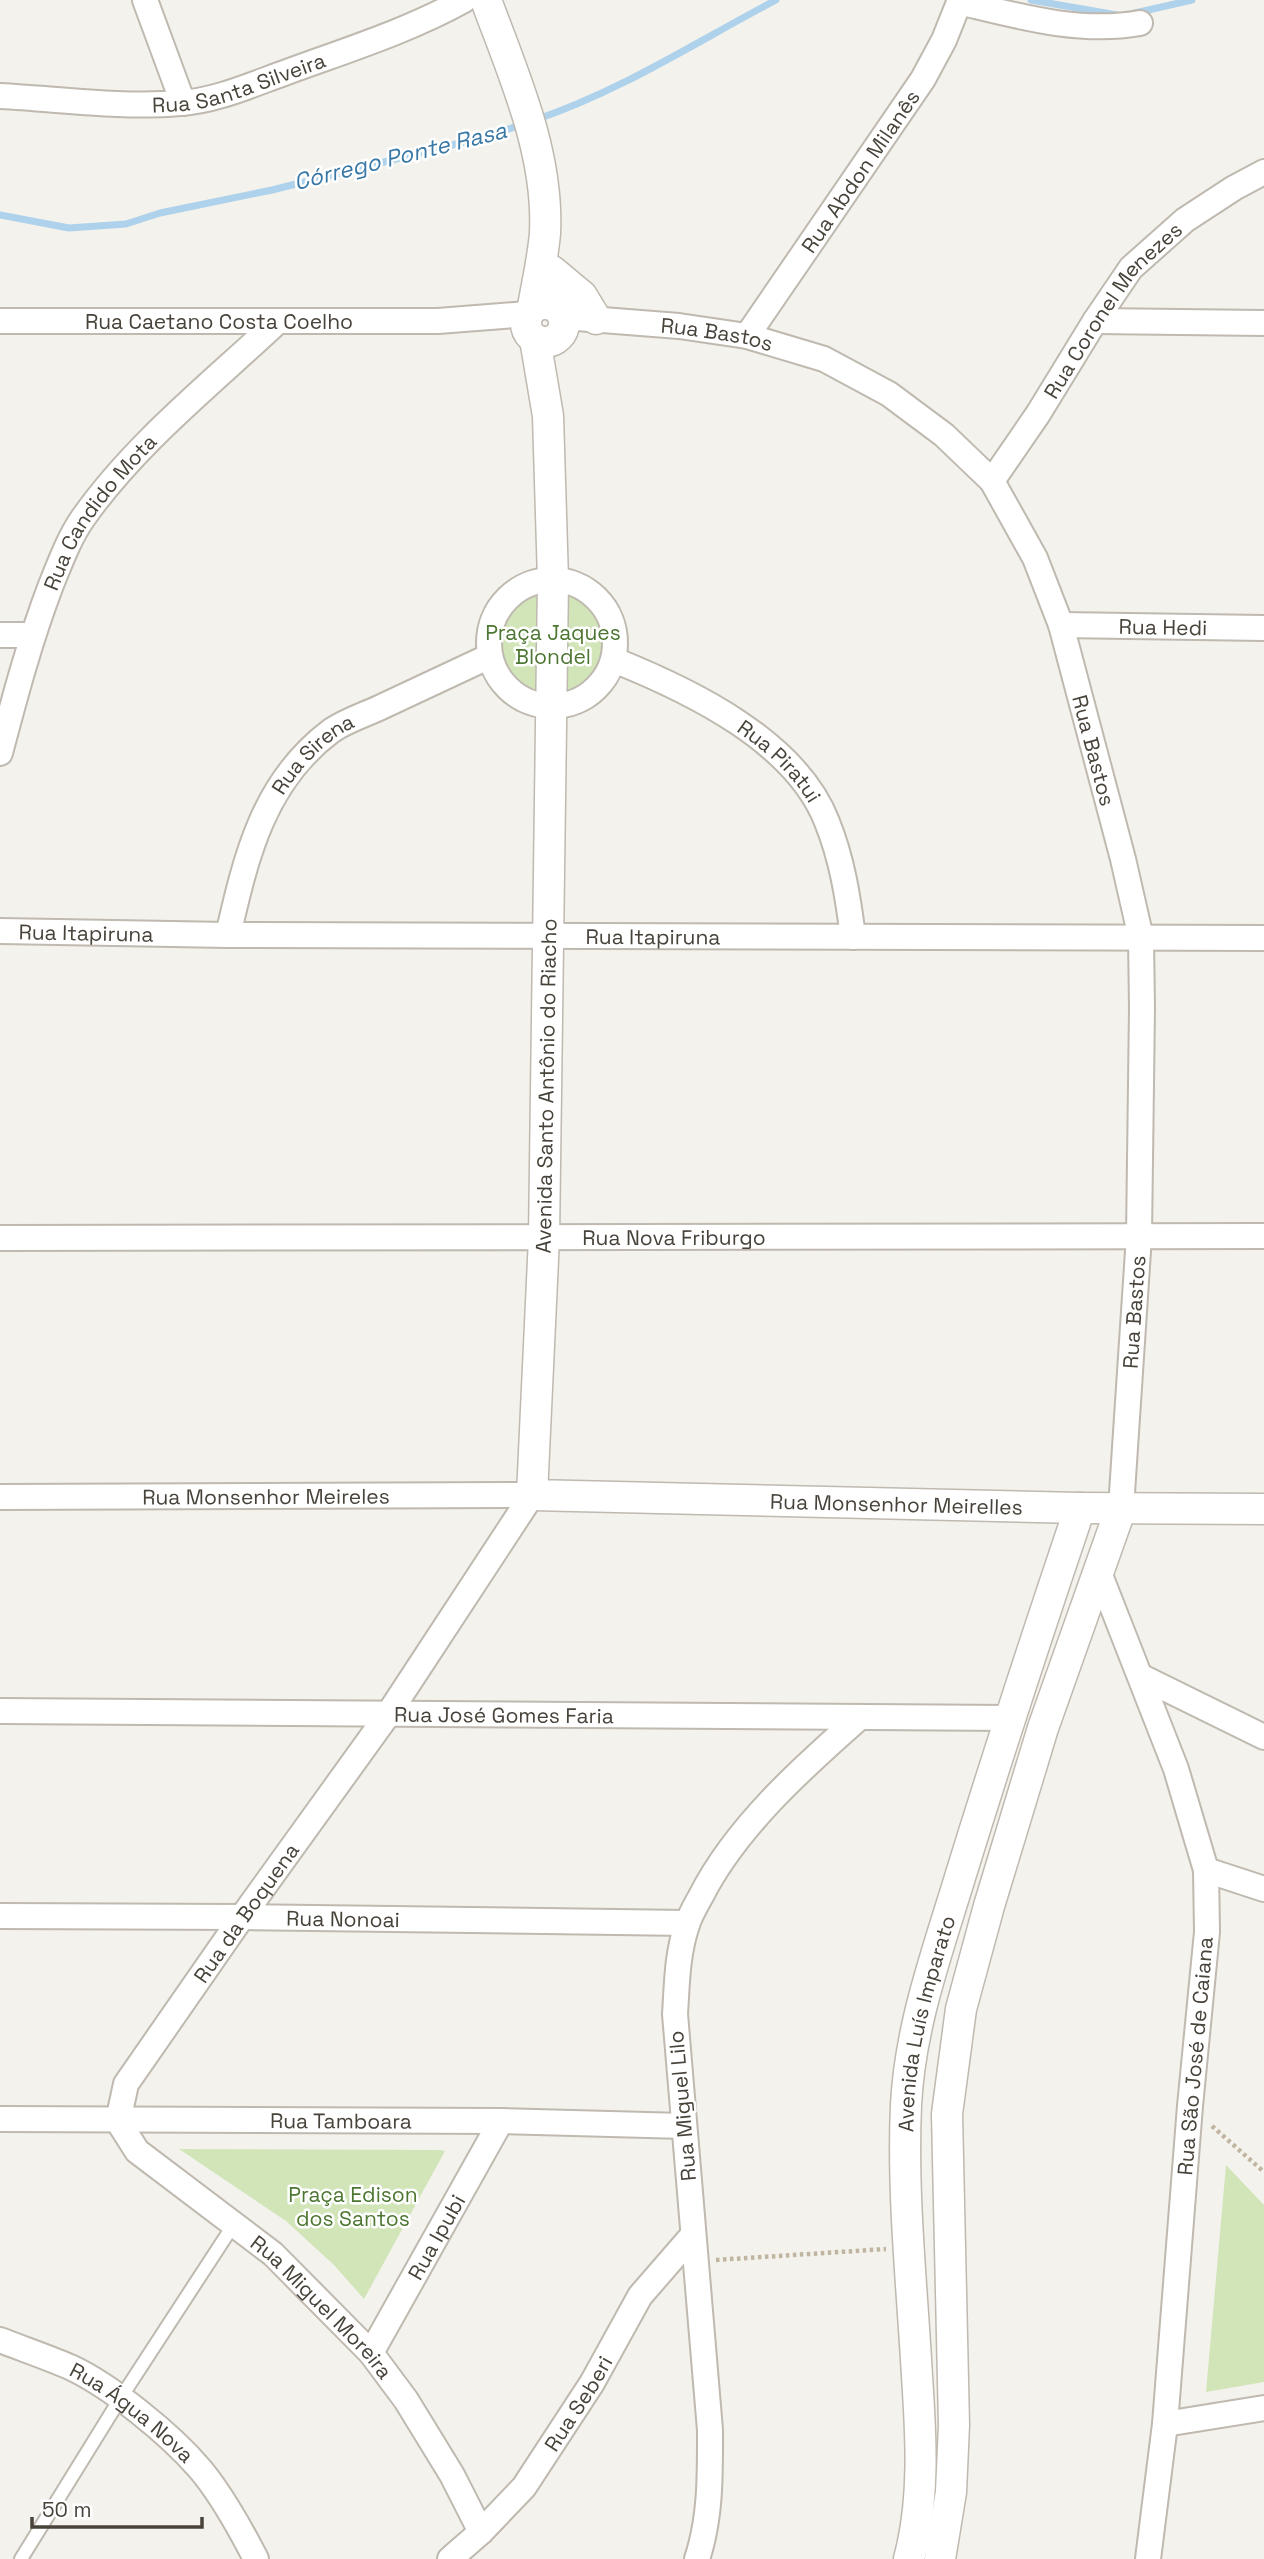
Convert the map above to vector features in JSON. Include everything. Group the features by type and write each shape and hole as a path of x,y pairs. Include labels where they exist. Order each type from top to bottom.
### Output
{"street":[{"path":"145,0 183,103"},
{"name":"Rua Santa Silveira","path":"0,96 147,104 183,103 245,86 384,37 427,20 464,0"},
{"name":"Avenida Santo Antônio do Riacho","path":"486,0 540,160 545,234 540,327 548,416 553,580 544,1238 531,1495"},
{"path":"960,1 1026,18 1089,27 1140,23"},
{"name":"Rua Abdon Milanês","path":"747,336 923,79 944,40 960,1"},
{"name":"Rua Coronel Menezes","path":"992,481 1131,268 1185,220 1264,172"},
{"name":"Avenida Santo Antônio do Riacho","path":"540,327 552,271 545,234"},
{"path":"552,271 582,296 596,319"},
{"name":"Rua Bastos","path":"540,327 596,319 678,326 747,336 824,359 889,394 944,435 992,481 1035,558 1061,625 1141,938 1139,1236 1121,1508"},
{"name":"Rua Caetano Costa Coelho","path":"0,321 438,321 540,327"},
{"path":"1095,321 1264,323"},
{"name":"Rua Candido Mota","path":"0,753 32,635 60,563 89,511 157,434 277,322"},
{"path":"553,580 572,583 589,592 603,605 612,622 616,640 614,660 605,679 591,694 572,704 551,707 534,704 505,686 495,672 490,656 489,637 494,619 503,603 517,590 535,582 553,580"},
{"name":"Rua Hedi","path":"1061,625 1264,628"},
{"path":"0,635 32,635"},
{"name":"Rua Sirena","path":"228,935 244,864 265,812 286,775 309,750 334,729 490,656"},
{"name":"Rua Piratui","path":"614,660 669,682 712,706 768,746 799,775 826,819 845,877 853,937"},
{"name":"Rua Itapiruna","path":"0,932 1264,938"},
{"name":"Rua Nova Friburgo","path":"0,1238 1264,1236"},
{"path":"389,1713 531,1495"},
{"name":"Rua Monsenhor Meirelles","path":"531,1495 1080,1508 1264,1509"},
{"name":"Rua Monsenhor Meireles","path":"0,1497 531,1495"},
{"name":"Avenida Luís Imparato","path":"909,2559 915,2537 922,2448 908,2248 906,2103 923,1995 1009,1718 1080,1508"},
{"name":"Avenida Luís Imparato","path":"940,2559 951,2492 954,2425 947,2114 961,2009 989,1906 1044,1728 1121,1508"},
{"name":"Rua São José de Caiana","path":"1098,1570 1176,1769 1206,1870 1207,1932 1190,2106 1165,2424 1149,2559"},
{"path":"1142,1677 1264,1737"},
{"name":"Rua José Gomes Faria","path":"0,1712 1009,1718"},
{"name":"Rua da Boquena","path":"118,2121 125,2084 389,1713"},
{"name":"Rua Miguel Lilo","path":"697,2559 703,2542 710,2492 710,2430 675,2014 678,1964 687,1923 713,1873 748,1829 809,1762 860,1717"},
{"path":"1206,1870 1264,1889"},
{"name":"Rua Nonoai","path":"0,1916 687,1923"},
{"name":"Rua Tamboara","path":"0,2119 500,2121 684,2126"},
{"name":"Rua Miguel Moreira","path":"118,2121 137,2151 273,2255 371,2353 406,2400 452,2475 481,2532"},
{"name":"Rua Ipubi","path":"371,2353 500,2121"},
{"name":"Rua Seberi","path":"450,2559 481,2532 524,2487 592,2383 640,2296 692,2236"},
{"name":"Rua Água Nova","path":"0,2340 72,2368 120,2399 163,2433 200,2469 236,2522 256,2559"},
{"path":"1165,2424 1264,2408"}],"lane":[{"path":"21,2559 120,2399 234,2224"}],"path":[{"path":"1190,2106 1264,2172"},
{"path":"695,2261 908,2248"}],"green space":[{"name":"Praça Jaques Blondel","path":"553,585 576,589 595,602 608,621 612,644 608,667 595,686 576,699 553,703 530,699 511,686 498,667 494,644 498,621 511,602 530,589"},
{"name":"Praça Edison dos Santos","path":"179,2149 445,2151 364,2299 334,2265 286,2221"},
{"path":"1226,2165 1264,2205 1264,2382 1206,2392"}],"waterway":[{"name":"Córrego Ponte Rasa","path":"535,120 598,95 776,0"},
{"name":"Córrego Ponte Rasa","path":"1031,0 1117,15"},
{"name":"Córrego Ponte Rasa","path":"1135,13 1192,0"},
{"name":"Córrego Ponte Rasa","path":"0,215 69,228 126,224 160,213 272,190 484,137 524,124"}]}
